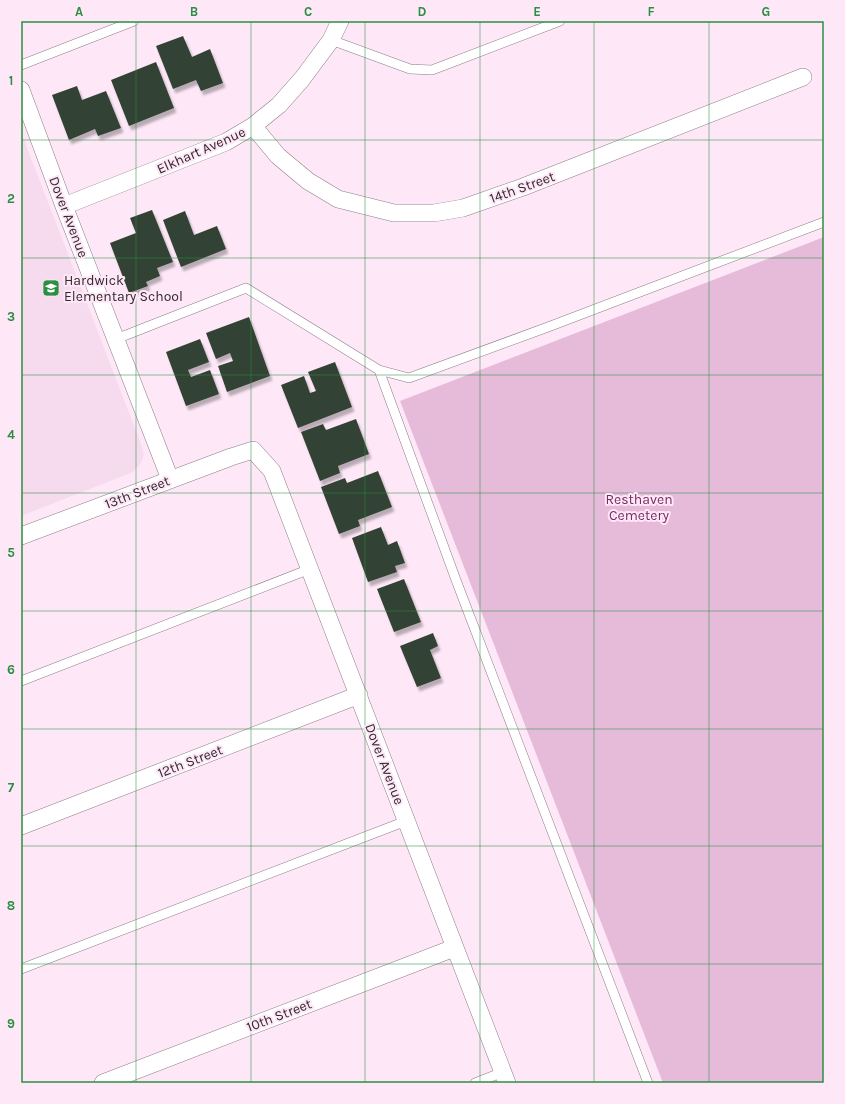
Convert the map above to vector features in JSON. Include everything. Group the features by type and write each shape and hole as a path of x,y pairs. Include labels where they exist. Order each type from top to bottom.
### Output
{"street":[{"name":"Elkhart Avenue","path":"64,206 226,142 254,126 279,105 302,78 331,40 340,21"},
{"name":"14th Street","path":"254,126 278,156 308,181 338,199 394,213 434,213 463,208 523,187 803,78"},
{"name":"Dover Avenue","path":"21,90 64,206 170,479"},
{"name":"Dover Avenue","path":"253,450 272,471 505,1078"},
{"name":"13th Street","path":"21,536 231,456 253,450"},
{"name":"12th Street","path":"21,826 359,695"},
{"name":"10th Street","path":"103,1083 454,948"}],"lane":[{"path":"21,65 134,21"},
{"path":"331,40 410,69 432,70 560,21"},
{"path":"116,339 246,288 379,370 409,378 824,222"},
{"path":"379,370 456,580 648,1083"},
{"path":"21,681 310,570"},
{"path":"21,969 406,820"},
{"path":"474,1083 505,1078"}],"shaded area":[{"name":"Hardwick Elementary School","path":"21,132 144,454 141,463 133,472 21,516"}],"green space":[{"name":"Resthaven Cemetery","path":"824,237 824,1083 663,1083 400,401"}],"building":[{"path":"183,36 192,57 210,49 223,83 201,91 196,80 173,89 156,46"},
{"path":"156,62 174,108 129,126 111,80"},
{"path":"77,86 82,100 106,91 121,128 98,136 95,129 69,140 52,95"},
{"path":"152,210 173,262 157,268 160,276 146,282 148,286 129,293 110,243 136,233 130,218"},
{"path":"185,211 194,235 217,226 226,249 181,267 163,220"},
{"path":"249,317 270,376 227,392 218,366 233,361 230,353 216,359 206,333"},
{"path":"200,339 209,362 188,370 191,377 210,370 219,394 186,406 166,352"},
{"path":"335,362 352,407 298,428 281,385 304,376 310,393 316,391 308,372"},
{"path":"356,419 369,454 338,466 340,473 320,481 301,432 323,424 326,430"},
{"path":"378,471 392,507 358,520 360,526 339,534 321,487 345,478 347,483"},
{"path":"381,527 388,545 397,541 405,563 395,566 397,572 368,582 352,538"},
{"path":"404,579 421,622 394,632 377,589"},
{"path":"433,633 438,646 430,650 441,678 417,687 400,646"}],"place":[{"name":"Hardwick Elementary School","path":"51,288"}]}
